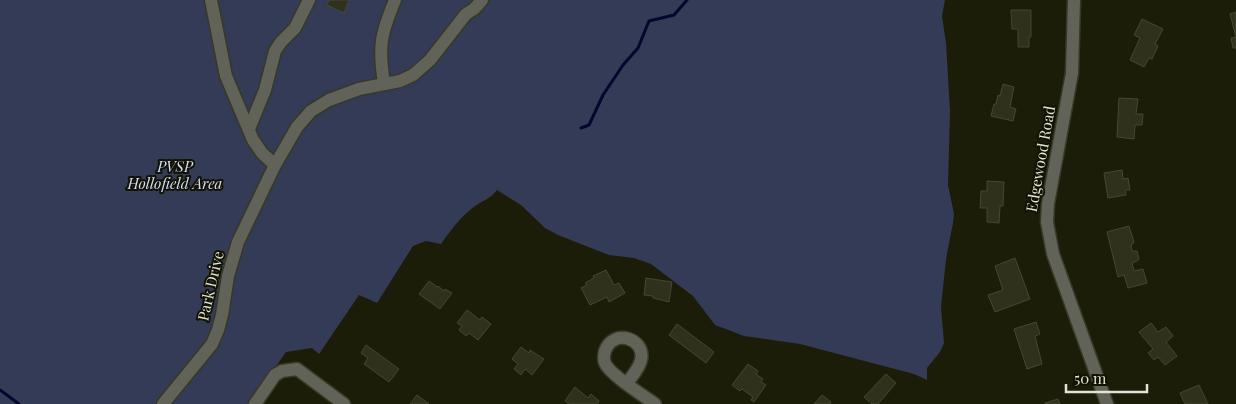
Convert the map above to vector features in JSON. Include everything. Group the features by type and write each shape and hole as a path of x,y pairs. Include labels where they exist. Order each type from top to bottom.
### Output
{"street":[{"path":"211,0 226,76 253,140 262,153 275,165"},
{"path":"249,128 265,90 275,51 295,28 309,0"},
{"path":"384,83 380,54 382,37 395,0"},
{"name":"Park Drive","path":"162,404 212,344 222,316 228,276 238,242 275,165 297,127 311,111 330,100 359,88 400,80 413,75 430,60 466,14 474,9 482,0"},
{"name":"Edgewood Road","path":"1074,0 1072,73 1048,204 1047,222 1053,254 1107,404"},
{"path":"627,383 639,367 642,353 638,345 631,339 614,339 607,346 604,362 611,371 627,383 655,404"},
{"path":"255,404 276,375 282,371 297,369 344,404"}],"green space":[{"name":"PVSP Hollofield Area","path":"0,0 945,0 942,16 946,43 950,111 948,185 954,214 946,259 941,307 944,343 940,352 927,368 927,380 914,374 800,344 744,336 715,325 693,296 651,264 634,258 609,255 558,235 545,228 521,205 497,190 489,198 465,214 441,244 426,241 413,246 377,303 359,295 319,354 312,348 286,352 250,404 0,404"}],"building":[{"path":"329,0 349,0 344,13 327,5"},
{"path":"1011,10 1031,10 1029,47 1018,47 1018,29 1012,29"},
{"path":"1236,12 1236,37 1230,14"},
{"path":"1142,19 1163,29 1155,44 1158,46 1152,59 1149,58 1144,67 1130,60 1140,38 1134,35"},
{"path":"1236,37 1236,48 1233,48 1231,38"},
{"path":"1003,84 1014,87 1010,107 1016,109 1013,121 991,116"},
{"path":"1119,98 1138,99 1136,114 1143,114 1142,125 1135,125 1134,139 1117,137"},
{"path":"1122,170 1123,179 1128,178 1130,190 1125,190 1126,195 1108,198 1104,173"},
{"path":"987,181 1004,182 1003,206 1000,206 999,223 987,222 987,208 980,208 981,191 987,191"},
{"path":"1129,226 1134,242 1131,246 1132,251 1137,251 1139,259 1132,263 1134,271 1143,269 1147,283 1128,288 1124,275 1118,277 1107,232"},
{"path":"1015,258 1030,299 995,312 988,295 1003,290 995,266"},
{"path":"606,270 614,285 619,283 625,293 609,302 607,297 590,305 581,288 587,285 585,283 594,278 593,276"},
{"path":"646,278 672,282 669,302 644,295"},
{"path":"429,281 444,291 445,289 452,293 440,309 419,294"},
{"path":"467,310 480,320 482,317 491,324 478,340 469,333 466,336 459,330 462,326 457,323"},
{"path":"1036,322 1040,334 1035,336 1042,364 1027,369 1014,329"},
{"path":"1151,323 1158,332 1166,327 1173,336 1166,342 1177,356 1165,365 1158,357 1154,360 1148,353 1153,349 1139,332"},
{"path":"677,324 714,352 706,363 669,335"},
{"path":"366,345 399,369 389,382 364,364 368,358 361,353"},
{"path":"521,347 529,353 530,350 544,359 532,375 525,369 521,375 514,369 518,364 512,359"},
{"path":"748,364 758,371 756,374 763,379 761,382 766,385 754,402 751,400 753,397 732,385"},
{"path":"886,374 896,383 878,404 872,404 864,397"},
{"path":"1199,385 1208,404 1185,404 1180,393"},
{"path":"575,387 588,398 591,394 599,401 597,404 569,404 565,401"},
{"path":"417,395 429,404 410,404"},
{"path":"822,395 831,402 830,404 814,404"},
{"path":"1058,399 1060,404 1045,404 1045,403"}],"waterway":[{"path":"581,128 589,125 603,95 623,65 638,48 649,21 674,15 687,0"},
{"path":"0,390 19,404"}]}
